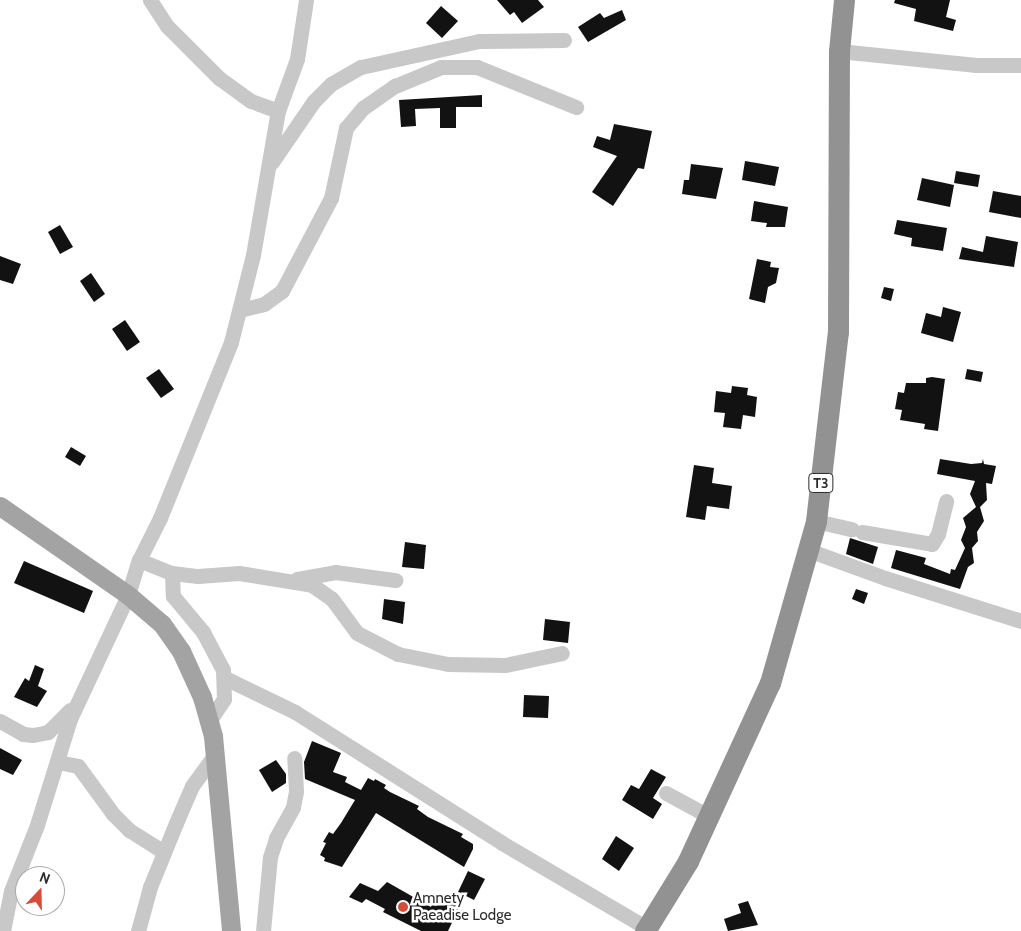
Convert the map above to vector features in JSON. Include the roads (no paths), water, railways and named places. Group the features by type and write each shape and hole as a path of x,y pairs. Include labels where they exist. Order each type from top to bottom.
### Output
{"highway":[{"name":"T3","path":"646,929 688,861 770,684 816,521 838,332 839,51 844,0"}],"main road":[{"path":"0,506 128,594 162,624 181,651 210,720 216,753 234,931"}],"street":[{"path":"150,0 173,32 219,78 251,101 278,111"},
{"path":"2,924 11,891 58,762 70,719 84,693 128,594 139,560 160,518 221,371 240,310 278,111 297,58 306,0"},
{"path":"269,165 314,101 331,84 361,67 479,41 564,40"},
{"path":"839,51 976,65 1021,65"},
{"path":"240,310 264,304 282,290 321,223 331,198 346,128 363,108 395,86 441,67 477,67 576,107"},
{"path":"816,521 857,531 932,544 938,534 946,501"},
{"path":"808,550 885,578 1021,620"},
{"path":"139,560 172,573 198,576 239,573 293,580 318,587 357,633 398,654 448,664 505,665 562,653"},
{"path":"293,580 335,572 395,580"},
{"path":"172,573 173,596 217,653 225,678 222,705 210,720"},
{"path":"225,678 295,712 502,843 646,929"},
{"path":"0,720 23,734 48,732 58,725 84,693"},
{"path":"138,931 164,852 192,786 216,753"},
{"path":"263,931 270,857 276,838 293,807 296,791 294,758"},
{"path":"58,762 78,766 112,814 146,842 164,852"},
{"path":"666,793 710,817"}],"place":[{"name":"Amnety Paeadise Lodge","path":"403,907"}]}
